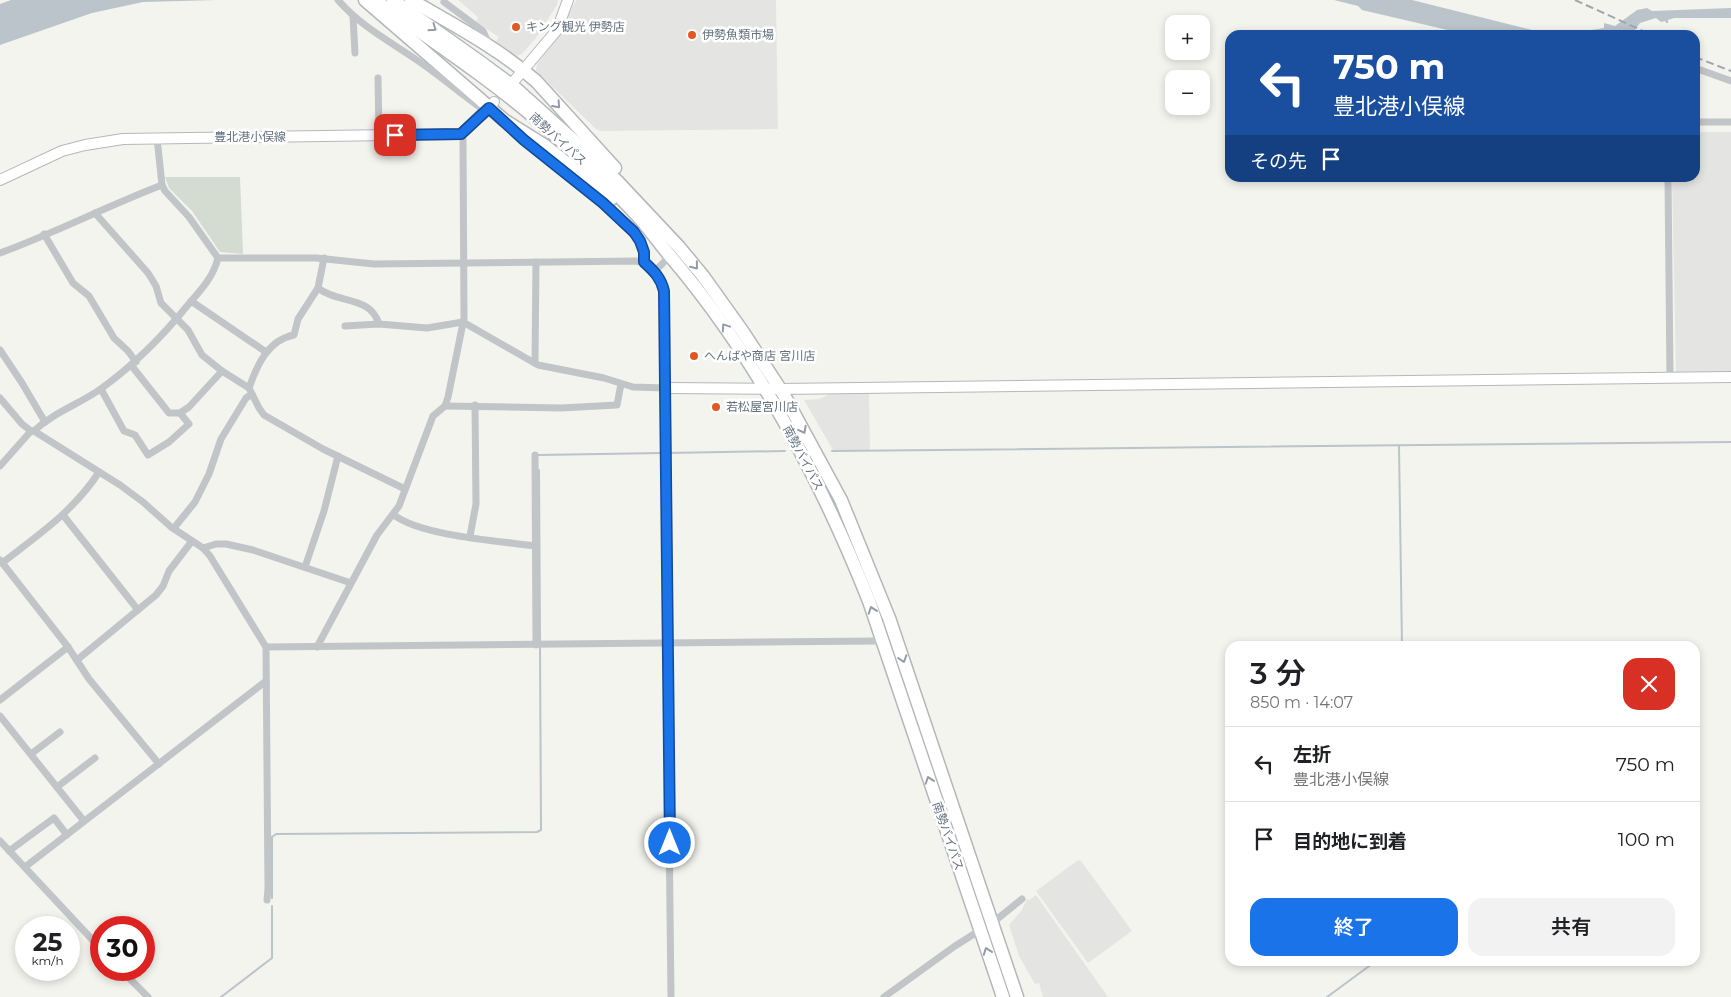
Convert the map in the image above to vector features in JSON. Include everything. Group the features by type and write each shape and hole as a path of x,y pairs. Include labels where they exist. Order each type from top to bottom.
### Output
{"highway":[{"path":"365,0 504,120 544,145 675,251"},
{"name":"南勢バイパス","path":"375,0 477,72 540,122 703,276 780,388 841,500 889,618 1017,997"},
{"name":"南勢バイパス","path":"393,0 483,64 544,114 617,181 675,251 764,388 815,478 836,520 869,600 1003,997"},
{"path":"411,0 489,45 536,81 661,220 675,251"}],"street":[{"path":"317,647 377,535 394,515 433,416 445,406 459,349 463,322 461,134 489,107 390,43 353,16 338,0"},
{"path":"514,81 557,30 568,0"},
{"path":"444,2 483,31 489,45"},
{"path":"353,16 355,53"},
{"path":"1700,70 1731,81"},
{"path":"378,78 379,136"},
{"path":"504,120 524,140 603,203 634,232 644,252 644,262"},
{"path":"1700,122 1731,122"},
{"name":"豊北港小俣線","path":"0,180 71,148 123,139 461,134"},
{"path":"157,138 162,185 165,191 189,216 218,258"},
{"path":"1668,182 1670,378"},
{"path":"0,253 120,201 162,185"},
{"path":"95,213 148,274 156,286 160,303 188,330 202,356 250,391 264,414 300,437 405,489"},
{"path":"44,234 73,283 90,296 114,338 128,351 133,364 169,413 180,413 189,407 222,371"},
{"path":"654,272 675,251"},
{"path":"218,258 324,258 374,264 644,262 662,282 664,291 671,997"},
{"path":"0,466 33,431 101,389 133,364 177,319 211,278 218,258"},
{"path":"174,528 195,502 209,474 221,439 250,391 266,352 275,342 294,335 298,319 318,288 324,258"},
{"path":"535,363 536,262"},
{"path":"318,288 334,296 362,303 371,310 379,324"},
{"path":"191,301 266,352"},
{"path":"345,326 379,324 428,328 463,322 535,363 579,372 642,389 1731,377"},
{"path":"0,350 45,422"},
{"path":"445,406 475,405 561,408 618,405 622,384"},
{"path":"101,389 124,431 135,435 148,455 169,442 189,424 180,413"},
{"path":"0,398 22,424 143,502 174,528 203,548 210,556 266,647 268,878 266,900"},
{"path":"470,536 476,504 475,405"},
{"path":"535,455 539,645"},
{"path":"305,567 324,511 338,456"},
{"path":"99,472 87,491 79,496 63,515 1,561 68,647 89,679 159,764"},
{"path":"63,515 138,610"},
{"path":"394,515 418,527 536,546"},
{"path":"77,660 160,590 169,570 192,541"},
{"path":"203,548 216,544 226,544 253,550 351,583"},
{"path":"266,647 876,641"},
{"path":"0,700 68,647"},
{"path":"25,867 266,681"},
{"path":"0,716 84,821"},
{"path":"31,754 60,732"},
{"path":"57,787 95,758"},
{"path":"10,851 54,818 67,835"},
{"path":"0,841 90,937"},
{"path":"884,997 955,946 991,924 1022,899"},
{"path":"133,981 148,997"}],"shaded area":[{"path":"11,0 217,0 143,2 92,13 0,45 0,4"},
{"path":"458,0 558,0 557,5 536,38 522,54 516,56 496,41 499,37 476,22 478,17"},
{"path":"576,0 776,0 778,129 601,131 596,129 536,71 537,64 555,40"},
{"path":"1334,0 1412,0 1532,30 1448,30 1362,10 1358,6"},
{"path":"1647,8 1652,11 1731,8 1731,18 1674,18 1666,23 1656,18 1640,23 1635,30 1592,30 1604,28 1604,23 1615,26 1637,10"},
{"path":"1700,132 1731,132 1731,373 1676,373 1672,182 1700,182"},
{"path":"165,177 240,177 243,254 220,252 192,211 169,188"},
{"path":"830,392 869,392 870,450 833,450 804,400 819,399 830,394"},
{"path":"1078,860 1081,861 1132,931 1088,963 1036,891"},
{"path":"1036,895 1108,997 1043,997 1039,983 1035,984 1019,956 1009,925 1022,910 1027,899 1029,900"}],"waterway":[{"path":"832,451 1731,442"},
{"path":"1399,446 1402,641"},
{"path":"667,453 785,451"},
{"path":"538,455 662,453"},
{"path":"539,470 540,643"},
{"path":"272,898 272,837 276,834 537,832 541,830 540,647"},
{"path":"221,997 272,958 272,906"},
{"path":"1327,997 1369,966"}],"railway":[{"path":"1575,0 1641,30"},
{"path":"1700,59 1731,71"}],"place":[{"name":"キング観光 伊勢店","path":"516,27"},
{"name":"伊勢魚類市場","path":"692,35"},
{"name":"へんばや商店 宮川店","path":"694,356"},
{"name":"若松屋宮川店","path":"716,407"}],"route":[{"path":"395,135 461,134 489,108 524,140 603,203 634,232 644,252 644,262 662,282 664,291 670,843"}]}
